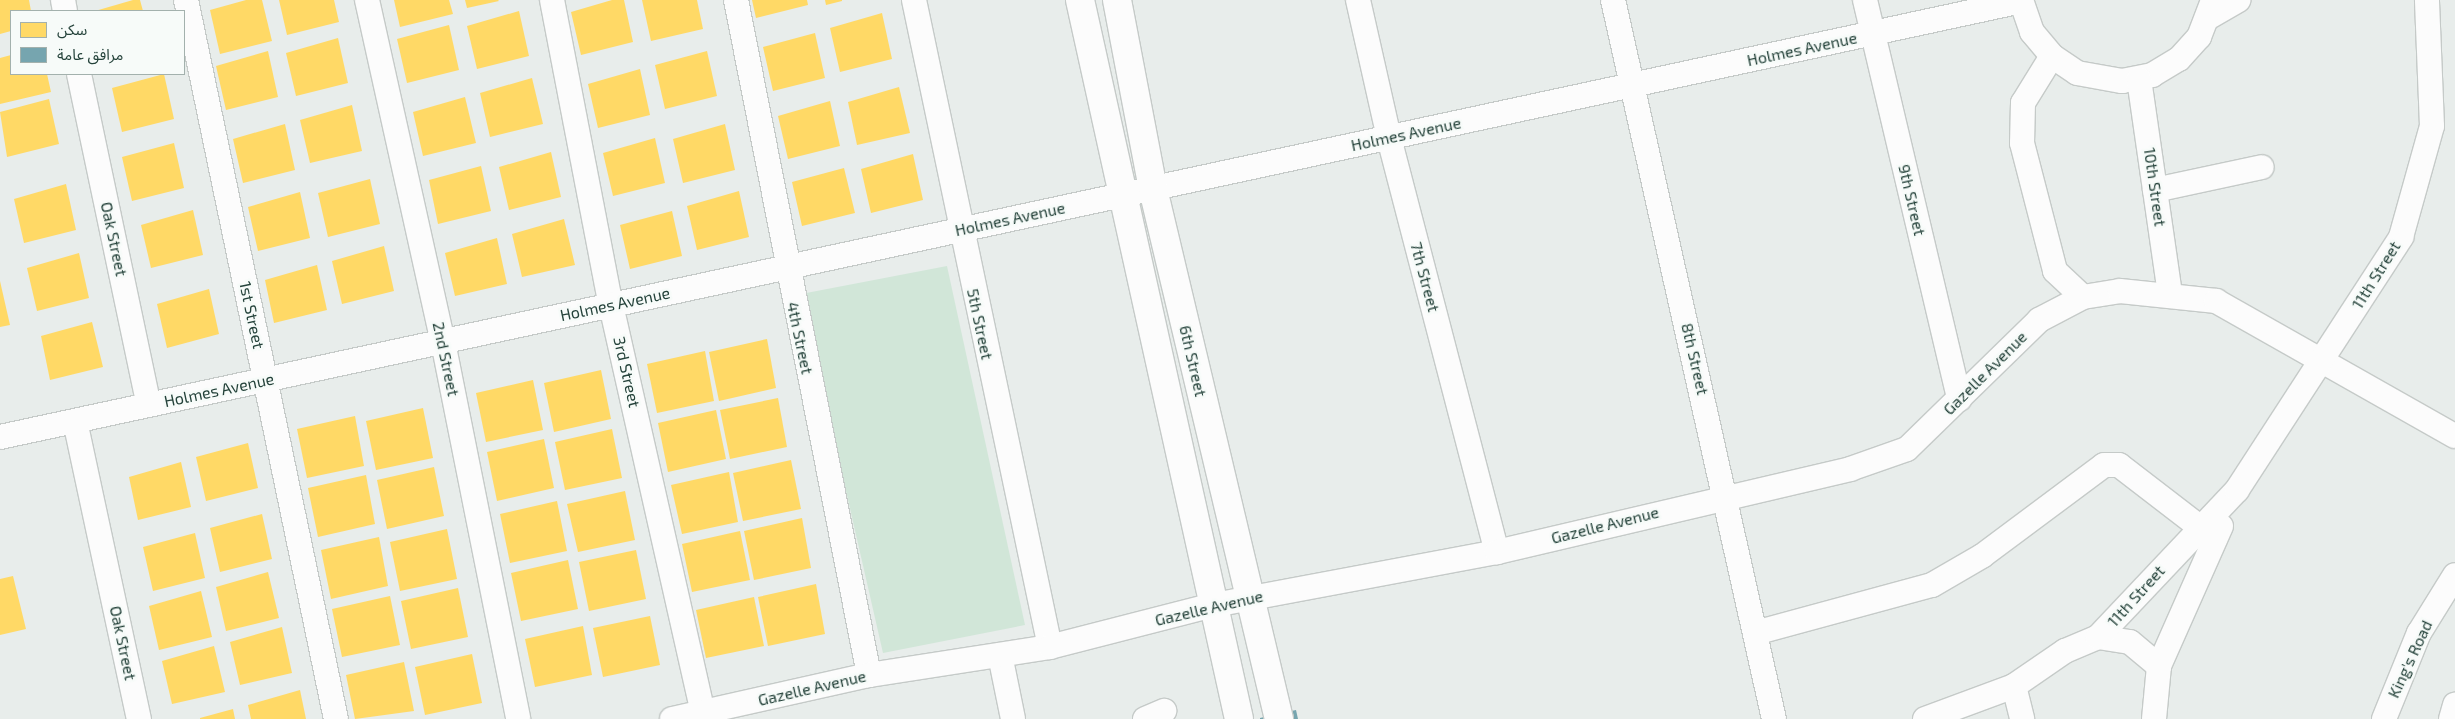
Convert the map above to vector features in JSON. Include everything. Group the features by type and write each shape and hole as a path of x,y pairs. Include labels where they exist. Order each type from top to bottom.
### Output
{"main road":[{"name":"6th Street","path":"1080,0 1239,719"},
{"name":"6th Street","path":"1117,0 1153,188 1248,598 1279,719"}],"street":[{"name":"1st Street","path":"186,0 336,719"},
{"name":"2nd Street","path":"367,0 443,342 518,719"},
{"name":"3rd Street","path":"552,0 611,305 704,713"},
{"name":"4th Street","path":"736,0 786,268 869,675"},
{"name":"5th Street","path":"914,0 960,230 1050,647"},
{"name":"7th Street","path":"1358,0 1389,138 1497,552"},
{"name":"8th Street","path":"1613,0 1726,496 1774,719"},
{"name":"9th Street","path":"1864,0 1960,399"},
{"path":"2021,1 2032,32 2052,56 2092,78 2139,78 2179,59 2211,8 2239,0"},
{"name":"11th Street","path":"1925,719 2014,686 2065,651 2098,637 2208,533 2401,237 2432,126 2427,0"},
{"name":"Holmes Avenue","path":"0,437 2021,1"},
{"path":"2052,56 2023,103 2022,143 2056,271 2083,296"},
{"name":"Oak Street","path":"78,75 149,405"},
{"name":"10th Street","path":"2139,78 2170,295"},
{"path":"2155,190 2262,167"},
{"name":"Gazelle Avenue","path":"672,719 869,675 1050,647 1214,605 1497,552 1726,496 1850,469 1907,449 2039,320 2083,296 2120,291 2216,301 2320,363 2455,436"},
{"name":"Oak Street","path":"75,421 139,719"},
{"path":"1756,633 1932,585 1982,556 2104,465 2119,465 2208,533"},
{"name":"11th Street","path":"2154,719 2159,666 2208,533"},
{"name":"King's Road","path":"2384,719 2419,633 2455,575"},
{"name":"11th Street","path":"2098,637 2130,642 2159,666"},
{"path":"1000,655 1013,719"},
{"path":"2014,686 2022,719"},
{"path":"2451,719 2455,705"}],"green space":[{"path":"947,266 1025,625 883,653 801,294"}],"building: سكن":[{"path":"0,0 29,0 31,10 10,10 10,31 0,34"},
{"path":"133,0 140,0 143,10 98,10"},
{"path":"246,0 262,0 272,41 220,54 210,10"},
{"path":"279,0 334,0 339,22 287,35"},
{"path":"394,0 449,0 453,14 400,27"},
{"path":"465,0 498,0 499,1 467,8"},
{"path":"612,0 624,0 633,42 581,55 571,12"},
{"path":"642,0 697,0 703,29 651,41"},
{"path":"752,0 807,0 808,5 756,18"},
{"path":"825,0 842,0 842,1 826,5"},
{"path":"519,11 529,56 477,69 467,26"},
{"path":"882,13 892,59 840,72 830,28"},
{"path":"449,25 459,70 407,83 397,39"},
{"path":"815,33 825,78 773,91 763,47"},
{"path":"338,38 348,83 296,96 286,53"},
{"path":"268,51 278,97 226,110 216,66"},
{"path":"707,51 717,96 665,109 655,65"},
{"path":"10,55 10,75 47,75 51,92 0,104 0,58"},
{"path":"640,69 650,115 598,128 588,84"},
{"path":"164,75 174,119 122,132 112,88"},
{"path":"532,78 543,124 490,137 480,93"},
{"path":"899,87 910,133 857,145 848,102"},
{"path":"465,97 476,143 423,156 413,112"},
{"path":"49,99 59,144 7,157 0,112"},
{"path":"830,101 840,146 788,159 778,116"},
{"path":"352,105 362,151 310,163 300,120"},
{"path":"285,124 295,170 243,183 233,139"},
{"path":"725,124 735,170 683,183 673,139"},
{"path":"655,138 665,183 613,196 603,153"},
{"path":"174,143 184,188 132,201 122,157"},
{"path":"551,152 561,197 509,210 499,167"},
{"path":"913,154 923,200 871,213 861,169"},
{"path":"481,166 491,211 438,224 429,180"},
{"path":"844,168 855,213 802,226 792,182"},
{"path":"370,179 380,224 328,237 318,193"},
{"path":"66,184 76,230 24,243 14,199"},
{"path":"739,191 749,237 697,250 687,206"},
{"path":"300,192 310,238 258,251 248,207"},
{"path":"193,210 203,255 151,268 141,225"},
{"path":"672,211 682,256 630,269 620,225"},
{"path":"564,219 575,265 522,277 512,234"},
{"path":"497,238 507,284 455,296 445,253"},
{"path":"384,246 394,291 342,304 332,261"},
{"path":"79,253 89,298 37,311 27,268"},
{"path":"317,265 327,310 274,323 265,280"},
{"path":"0,281 10,325 0,327"},
{"path":"209,289 219,334 167,348 157,304"},
{"path":"92,322 103,367 50,380 41,336"},
{"path":"767,339 776,388 719,401 709,352"},
{"path":"705,351 714,401 657,413 647,364"},
{"path":"601,370 611,419 554,432 544,383"},
{"path":"533,380 543,430 486,442 476,393"},
{"path":"778,398 787,447 730,459 720,410"},
{"path":"423,408 433,458 376,470 366,421"},
{"path":"716,410 726,459 668,472 658,423"},
{"path":"355,416 364,466 307,478 297,429"},
{"path":"612,429 622,478 565,490 555,442"},
{"path":"544,439 554,488 497,501 487,452"},
{"path":"248,443 258,488 206,501 196,457"},
{"path":"791,460 801,509 743,521 733,473"},
{"path":"181,462 191,507 138,520 129,477"},
{"path":"434,467 444,516 387,529 377,480"},
{"path":"729,472 738,522 682,534 671,485"},
{"path":"366,475 375,524 318,537 308,488"},
{"path":"625,491 635,540 578,552 567,504"},
{"path":"557,501 567,551 510,563 500,514"},
{"path":"262,514 272,559 220,572 210,528"},
{"path":"802,518 811,568 754,580 744,531"},
{"path":"447,529 457,579 400,591 390,542"},
{"path":"740,531 750,580 692,592 682,544"},
{"path":"195,533 205,578 153,591 143,547"},
{"path":"379,537 388,586 331,599 321,550"},
{"path":"636,550 646,599 589,611 579,562"},
{"path":"568,560 578,609 521,621 511,573"},
{"path":"268,572 279,618 226,631 216,587"},
{"path":"13,576 26,629 0,635 0,579"},
{"path":"816,584 825,634 768,646 758,597"},
{"path":"458,588 468,637 411,649 401,601"},
{"path":"201,591 212,637 159,650 149,606"},
{"path":"390,596 400,645 342,657 332,609"},
{"path":"754,597 764,646 706,658 696,610"},
{"path":"650,616 660,665 603,677 593,628"},
{"path":"583,626 592,675 535,687 525,639"},
{"path":"282,627 292,673 240,685 230,642"},
{"path":"214,646 225,692 172,704 162,661"},
{"path":"472,654 482,703 425,715 415,667"},
{"path":"404,662 414,711 355,719 346,675"},
{"path":"300,690 306,719 251,719 248,705"},
{"path":"233,709 235,719 200,719 200,718"}],"building: مرافق عامة":[{"path":"1296,710 1298,719 1260,719 1260,718"}]}
